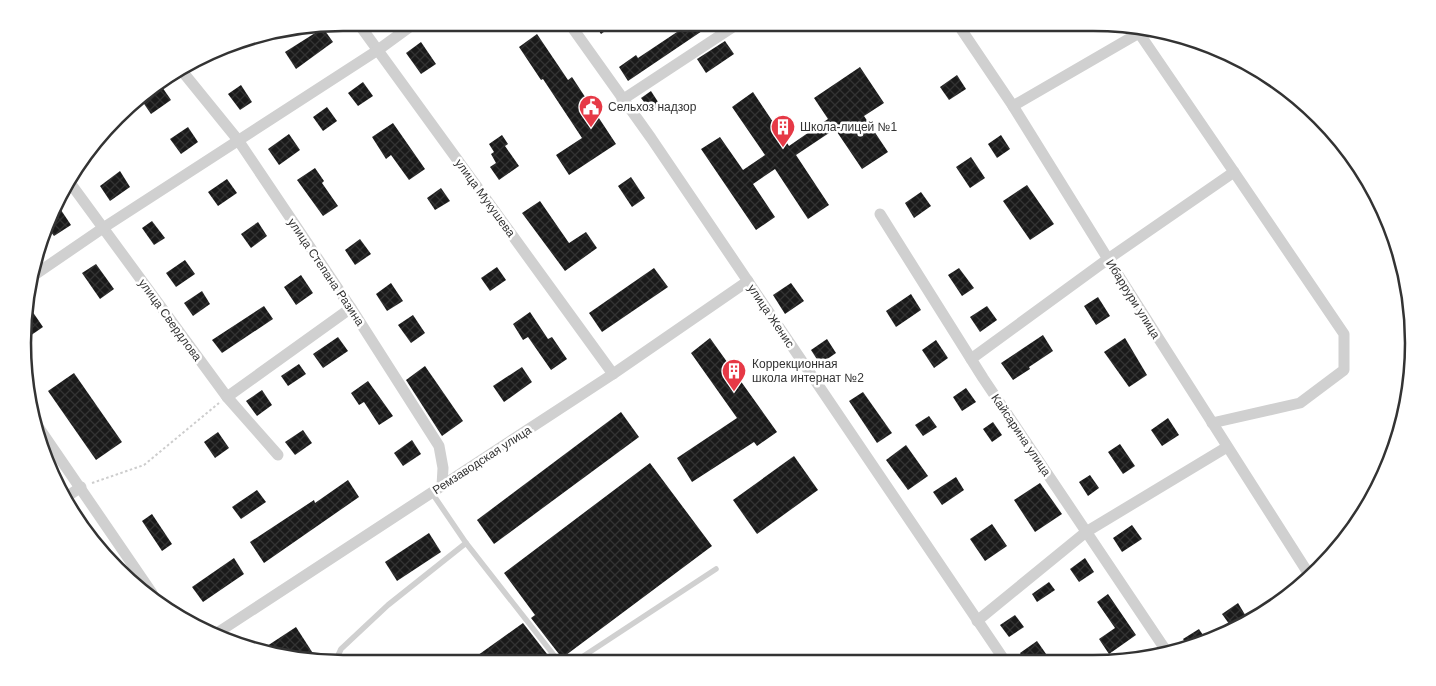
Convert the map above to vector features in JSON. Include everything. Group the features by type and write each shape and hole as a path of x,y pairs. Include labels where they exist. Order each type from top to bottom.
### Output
{"street":[{"name":"улица Мукушева","path":"364,31 613,374"},
{"path":"40,271 103,228 378,50 403,31"},
{"name":"улица Женис","path":"575,31 622,100 651,138 1001,655"},
{"path":"622,100 725,31"},
{"name":"Ибаррури улица","path":"963,31 1013,106 1306,570"},
{"path":"1013,106 1137,34"},
{"path":"1140,35 1344,334 1344,370 1300,403 1212,423"},
{"name":"улица Степана Разина","path":"185,74 238,140 351,308 439,446 443,468 442,486"},
{"path":"971,359 1108,259 1234,172"},
{"name":"улица Свердлова","path":"73,187 227,397 278,455"},
{"name":"Кайсарина улица","path":"880,214 971,359 1163,647"},
{"name":"Ремзаводская улица","path":"222,630 613,374 748,282"},
{"path":"227,397 351,308"},
{"path":"46,437 146,585"},
{"path":"977,622 1086,532 1227,447"},
{"path":"70,494 81,487"}],"lane":[{"path":"432,493 466,542 554,655"},
{"path":"339,655 341,650 388,605 466,542"},
{"path":"585,655 716,569"}],"path":[{"path":"81,487 144,466 227,397"}],"building":[{"path":"678,31 702,31 628,81 619,67 636,55 638,58"},
{"path":"326,32 333,42 296,69 285,52 316,33"},
{"path":"537,34 568,80 572,77 616,144 569,175 556,155 582,138 543,79 541,80 519,47"},
{"path":"725,41 734,54 706,73 697,59"},
{"path":"421,42 436,64 421,74 406,53"},
{"name":"Школа-лицей №1","path":"860,67 884,103 864,116 888,152 862,169 835,129 796,155 829,205 808,219 775,169 753,184 775,217 756,230 701,149 720,137 743,170 765,155 732,107 753,92 789,146 828,119 814,98"},
{"path":"957,75 966,89 949,100 940,87"},
{"path":"363,82 373,96 358,106 348,93"},
{"path":"241,85 252,102 240,110 228,94"},
{"path":"163,89 171,100 151,114 144,103"},
{"path":"651,91 660,105 651,111 641,98"},
{"path":"327,107 337,121 323,131 313,117"},
{"path":"393,123 425,169 409,180 391,155 386,159 372,137"},
{"path":"188,127 198,142 181,154 170,139"},
{"path":"289,134 300,150 279,165 268,149"},
{"path":"502,135 508,144 505,146 519,166 499,180 490,167 496,163 491,154 494,152 489,144"},
{"path":"1001,135 1010,149 997,158 988,144"},
{"path":"971,157 985,178 970,188 956,167"},
{"path":"315,168 324,181 322,183 338,206 323,216 297,180"},
{"path":"120,171 130,187 110,201 100,186"},
{"path":"631,177 645,198 632,207 618,186"},
{"path":"227,179 237,193 218,206 208,192"},
{"path":"1027,185 1054,224 1030,240 1003,201"},
{"path":"441,188 450,201 435,210 427,198"},
{"path":"921,192 931,206 914,218 905,203"},
{"path":"540,201 569,243 586,232 597,248 565,271 522,213"},
{"path":"61,210 71,225 54,236 52,233"},
{"path":"152,221 165,238 154,245 142,228"},
{"path":"258,222 267,236 251,248 241,234"},
{"path":"360,239 371,254 355,265 345,250"},
{"path":"185,260 195,274 176,287 166,273"},
{"path":"96,264 114,289 100,299 82,273"},
{"path":"497,267 506,280 490,291 481,278"},
{"path":"654,268 668,287 602,332 589,313"},
{"path":"959,268 974,288 962,296 948,275"},
{"path":"301,275 313,293 296,305 284,287"},
{"path":"391,283 403,301 387,311 376,294"},
{"path":"791,283 804,301 785,314 773,295"},
{"path":"202,291 210,304 193,316 184,303"},
{"path":"911,294 921,310 896,327 886,311"},
{"path":"1098,297 1110,316 1096,325 1084,306"},
{"path":"264,306 273,319 222,353 212,340"},
{"path":"987,306 997,320 980,332 970,317"},
{"path":"33,312 43,327 31,335"},
{"path":"530,312 548,339 552,337 567,359 551,370 528,337 523,340 513,324"},
{"path":"413,315 425,333 411,343 398,325"},
{"path":"1043,335 1053,351 1013,380 1001,363"},
{"path":"338,337 348,351 323,368 313,354"},
{"path":"710,338 777,432 757,446 754,442 692,482 677,458 737,418 691,353"},
{"path":"1125,338 1147,375 1129,387 1104,352"},
{"path":"827,339 836,353 820,364 811,350"},
{"path":"936,340 948,358 934,368 922,350"},
{"path":"299,364 306,374 288,386 281,376"},
{"path":"425,366 463,421 442,436 406,380"},
{"path":"522,367 532,382 504,402 493,386"},
{"path":"74,373 122,442 96,460 48,391"},
{"path":"368,381 393,416 379,425 364,402 359,405 351,393"},
{"path":"966,388 976,402 962,411 953,397"},
{"path":"262,390 272,405 257,416 246,401"},
{"path":"863,392 892,433 877,443 849,401"},
{"path":"621,412 639,437 494,544 477,520"},
{"path":"929,416 937,427 923,436 915,425"},
{"path":"1168,418 1179,435 1162,446 1151,430"},
{"path":"993,422 1002,435 992,442 983,429"},
{"path":"303,430 312,443 295,455 285,442"},
{"path":"218,432 229,448 215,458 204,442"},
{"path":"412,440 421,454 403,466 394,453"},
{"path":"1120,444 1135,466 1123,474 1108,452"},
{"path":"906,445 928,476 908,490 886,460"},
{"path":"794,456 818,490 757,534 733,500"},
{"path":"650,463 712,546 566,655 560,655 531,618 535,615 504,573"},
{"path":"1090,475 1099,488 1088,496 1079,482"},
{"path":"956,477 964,490 942,505 933,492"},
{"path":"348,480 359,497 264,563 250,542 314,500 315,503"},
{"path":"1040,483 1062,514 1035,532 1014,500"},
{"path":"257,490 266,502 241,519 232,507"},
{"path":"152,514 172,544 162,551 142,521"},
{"path":"992,524 1007,546 985,561 970,539"},
{"path":"1132,525 1142,539 1122,552 1113,538"},
{"path":"429,533 441,552 397,581 385,562"},
{"path":"234,558 244,574 203,602 192,587"},
{"path":"1085,558 1094,572 1079,582 1070,569"},
{"path":"1049,582 1055,590 1037,602 1032,594"},
{"path":"1108,594 1136,635 1109,654 1099,639 1115,628 1097,602"},
{"path":"1238,603 1245,615 1229,624 1222,614"},
{"path":"1015,615 1024,627 1009,637 1000,625"},
{"path":"523,623 548,655 478,655"},
{"path":"296,627 313,653 282,649 268,645"},
{"path":"1199,629 1203,634 1184,641 1183,639"},
{"path":"1037,641 1047,655 1021,655 1020,653"}],"place":[{"name":"Сельхоз надзор","path":"591,128"},
{"name":"Школа-лицей №1","path":"783,148"},
{"name":"Коррекционная школа интернат №2","path":"734,392"}]}
